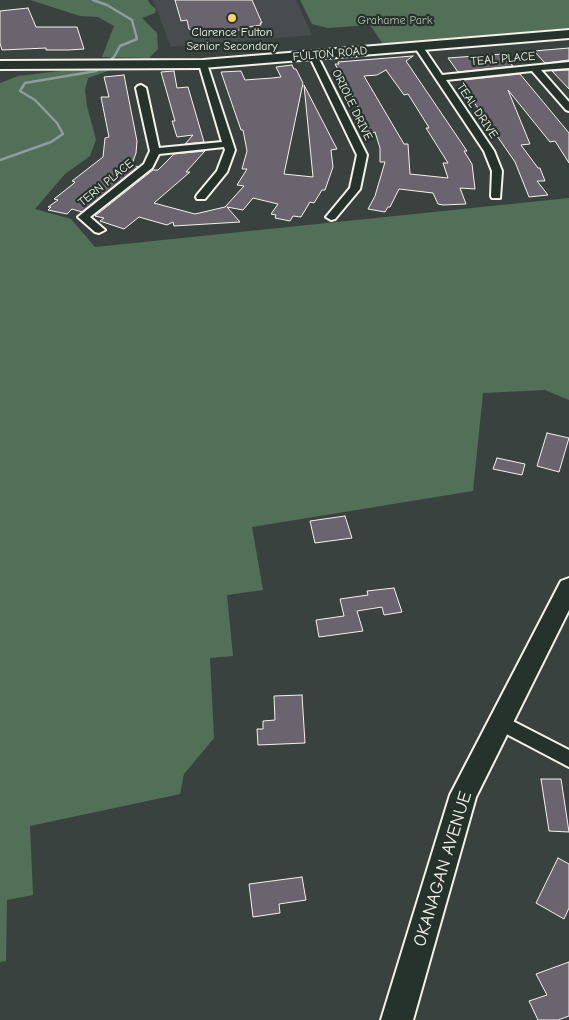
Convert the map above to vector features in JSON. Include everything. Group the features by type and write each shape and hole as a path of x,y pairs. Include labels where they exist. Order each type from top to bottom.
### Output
{"street":[{"name":"FULTON ROAD","path":"0,65 203,64 569,34"},
{"name":"TEAL DRIVE","path":"418,46 489,151 498,171 496,196"},
{"name":"ORIOLE DRIVE","path":"313,55 362,155 355,189 331,217"},
{"path":"201,197 222,172 230,150 203,64"},
{"name":"TEAL PLACE","path":"440,78 569,66"},
{"path":"535,69 569,108"},
{"path":"141,88 155,151 228,144"},
{"name":"TERN PLACE","path":"99,230 83,217 148,166 155,151"},
{"name":"OKANAGAN AVENUE","path":"397,1020 464,795 569,587"},
{"path":"501,723 569,759"}],"shaded area":[{"name":"Clarence Fulton Senior Secondary","path":"153,0 296,0 312,35 171,47"}],"green space":[{"path":"30,0 148,0 156,9 155,13 142,18 157,33 158,49 149,58 102,57 114,26 98,17 80,16"},
{"name":"Grahame Park","path":"300,0 569,0 569,28 383,44 370,25 328,28 312,24"},
{"path":"116,68 88,78 85,90 87,106 96,140 90,156 65,174 35,209 71,219 95,247 569,198 569,400 545,390 483,393 473,491 252,527 263,590 227,595 233,656 210,658 214,738 184,774 180,794 30,826 33,895 7,900 6,961 0,962 0,83 18,76 77,69"}],"building":[{"path":"175,0 252,0 262,23 260,23 261,25 249,27 250,29 209,33 208,30 192,31 189,29 187,20 181,21"},
{"path":"28,8 36,27 77,27 84,49 2,50 0,43 0,11"},
{"path":"569,48 569,60 545,63 534,51"},
{"path":"503,54 513,66 458,72 448,58"},
{"path":"413,56 406,61 467,151 464,151 472,164 475,189 460,188 466,204 438,204 433,193 399,189 390,207 385,212 368,209 375,196 385,162 380,162 380,148 375,132 372,133 335,64 339,64 338,62","holes":["386,70 404,95 408,94 448,163 443,163 448,178 410,174 408,144 404,144 364,76 377,75"]},
{"path":"292,65 303,83 284,174 313,177 304,85 337,149 331,150 333,167 325,190 322,190 314,203 310,202 301,217 293,216 290,221 275,218 276,215 271,214 278,204 253,198 243,210 227,207 240,222 174,226 173,222 167,225 139,217 124,229 100,221 104,218 95,216 153,170 158,170 174,154 205,151 186,172 190,172 154,203 195,214 225,207 244,186 237,185 247,169 242,169 247,151 243,130 241,130 221,72 241,71 245,80 272,78 281,77 276,67"},
{"path":"569,70 569,89 552,71"},
{"path":"174,71 177,88 188,87 204,142 185,144 193,135 177,137 172,121 175,121 161,72"},
{"path":"520,74 569,133 569,163 555,141 550,142 508,90 530,144 521,145 538,168 540,168 545,181 537,181 548,195 529,197 515,162 462,85 466,83 464,80"},
{"path":"124,75 137,141 136,153 132,164 138,167 82,212 72,209 67,214 48,210 51,207 48,207 58,200 54,199 75,182 72,181 103,157 105,138 109,137 101,97 109,97 104,77"},
{"path":"547,433 569,438 559,472 537,466"},
{"path":"497,458 525,464 522,475 493,469"},
{"path":"345,516 352,538 315,543 310,521"},
{"path":"394,588 402,612 384,615 382,607 357,611 363,631 319,637 316,620 344,616 340,599 368,595 367,591"},
{"path":"302,695 305,743 258,745 257,729 263,729 263,721 275,720 274,696"},
{"path":"541,779 561,779 569,832 549,831"},
{"path":"558,858 569,864 569,908 564,919 536,903"},
{"path":"302,877 306,900 279,904 280,913 253,917 249,884"},
{"path":"569,962 569,1016 558,1020 538,1020 529,1001 547,995 536,974"}],"waterway":[{"path":"0,160 51,142 63,134 57,123 35,100 20,91 25,83 96,71 114,57 120,46 137,39 132,20 107,5 93,0"}],"place":[{"name":"Clarence Fulton Senior Secondary","path":"232,18"}]}
